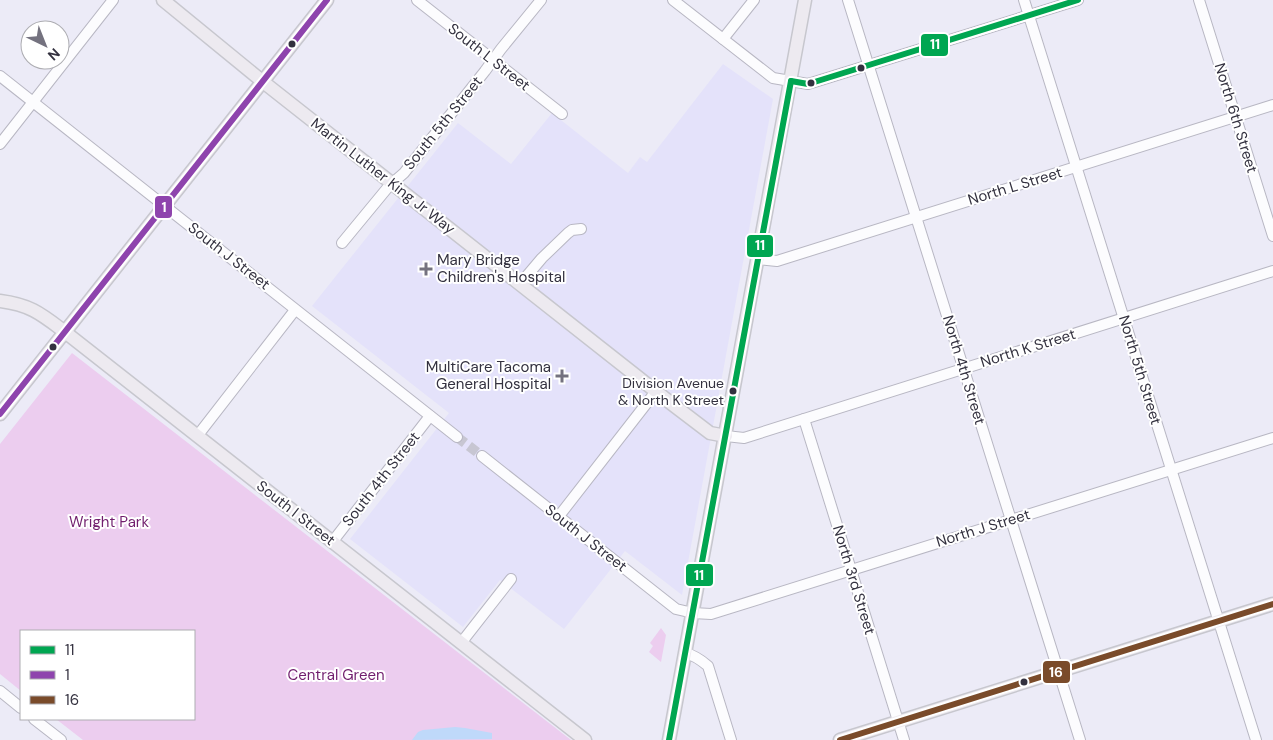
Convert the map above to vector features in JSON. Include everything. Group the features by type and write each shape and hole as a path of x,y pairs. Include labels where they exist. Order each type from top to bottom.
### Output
{"main road":[{"name":"Martin Luther King Jr Way","path":"163,0 262,81 710,433 726,436"},
{"path":"0,414 327,0"},
{"path":"669,740 805,0"},
{"name":"South I Street","path":"0,301 29,307 40,313 585,740"},
{"path":"840,740 1273,604"}],"street":[{"path":"0,144 113,0"},
{"name":"South L Street","path":"417,0 562,114"},
{"name":"South 5th Street","path":"342,243 392,183 404,173 541,0"},
{"path":"673,0 773,78 808,84 1078,0"},
{"path":"723,39 754,0"},
{"name":"North 4th Street","path":"848,0 1080,740"},
{"name":"North 5th Street","path":"1024,0 1256,740"},
{"name":"North 6th Street","path":"1199,0 1273,236"},
{"name":"South J Street","path":"0,76 457,437"},
{"name":"North L Street","path":"757,259 777,261 1273,105"},
{"path":"520,284 568,232 581,229"},
{"name":"North K Street","path":"726,436 744,438 1273,271"},
{"path":"198,435 296,310"},
{"path":"559,516 657,390"},
{"name":"South 4th Street","path":"333,541 430,416"},
{"name":"North 3rd Street","path":"804,419 904,740"},
{"name":"North J Street","path":"693,613 711,614 1273,438"},
{"name":"South J Street","path":"482,456 676,609 693,613"},
{"path":"460,643 511,579"},
{"path":"685,653 700,659 708,666 731,740"},
{"path":"0,691 20,707"},
{"path":"35,720 61,740"}],"shaded area":[{"name":"MultiCare Tacoma General Hospital","path":"723,64 773,99 682,595 625,551 564,629 500,580 463,627 350,539 449,413 312,306 458,123 511,164 552,113 628,173 640,157 647,162"},
{"path":"455,727 492,733 492,739 412,740 418,732 423,730"}],"green space":[{"name":"Wright Park","path":"72,353 571,740 83,740 57,720 195,720 195,630 20,630 20,690 0,674 0,444"},
{"path":"661,628 666,635 661,662 649,652 653,646 650,643"}],"tunnel":[{"path":"457,437 482,456"}],"transit line":[{"name":"1","path":"0,414 327,0"},
{"name":"11","path":"791,81 808,84 1078,0"},
{"name":"11","path":"669,740 791,81"},
{"name":"16","path":"840,740 1273,604"}],"place":[{"name":"Mary Bridge Children's Hospital","path":"426,269"},
{"name":"MultiCare Tacoma General Hospital","path":"562,376"},
{"name":"Division Avenue & North K Street","path":"733,391"}],"park label":[{"name":"Central Green","path":"336,675"}]}
